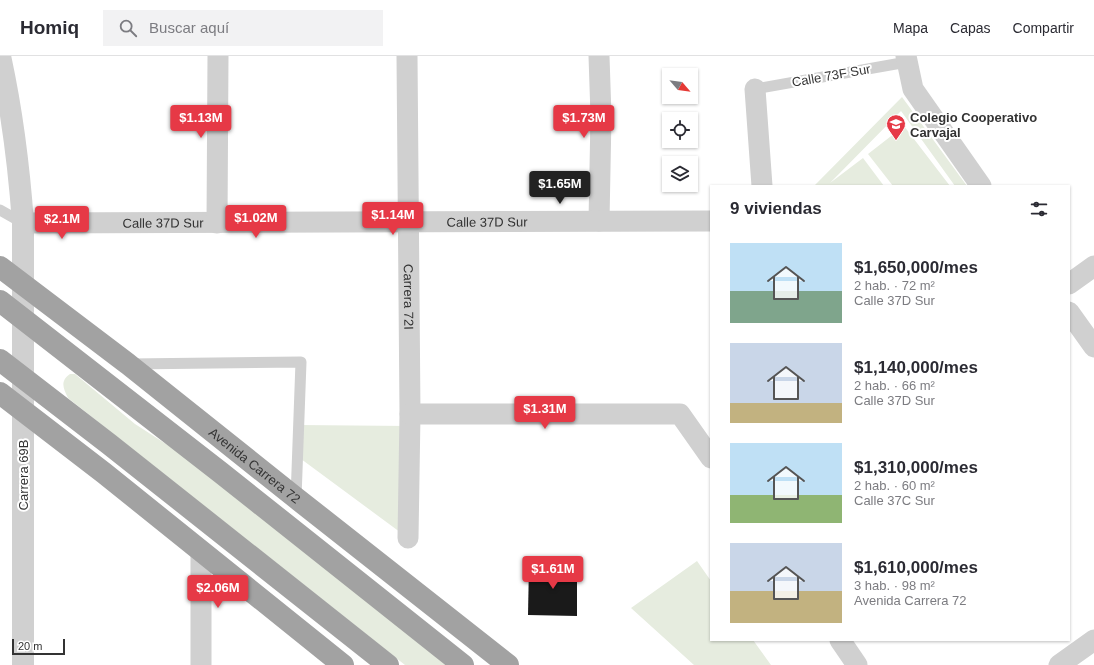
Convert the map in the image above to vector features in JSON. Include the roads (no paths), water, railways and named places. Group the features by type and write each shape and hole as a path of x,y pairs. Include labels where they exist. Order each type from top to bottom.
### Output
{"highway":[{"name":"Avenida Carrera 72","path":"0,267 128,364 506,664"},
{"name":"Avenida Carrera 72","path":"0,301 226,477 463,665"},
{"path":"0,360 109,444 388,665"},
{"path":"0,393 104,473 343,665"}],"street":[{"name":"Carrera 69B","path":"0,56 4,103 20,190 22,223 24,665"},
{"path":"218,56 218,223"},
{"name":"Carrera 72I","path":"407,56 410,414 408,538"},
{"path":"598,221 601,116 599,56"},
{"path":"907,59 912,89 980,185"},
{"path":"755,89 762,185"},
{"name":"Calle 37D Sur","path":"22,223 710,221"},
{"path":"1070,283 1094,266"},
{"path":"1070,313 1094,347"},
{"path":"410,414 680,414 710,457"},
{"path":"201,552 201,665"},
{"path":"1069,656 1094,640"},
{"path":"841,641 858,665"}],"lane":[{"name":"Calle 73F Sur","path":"755,89 907,59"},
{"path":"0,210 22,223"},
{"path":"128,364 301,362 296,498"}],"place":[{"name":"Colegio Cooperativo Carvajal","path":"896,141"}]}
